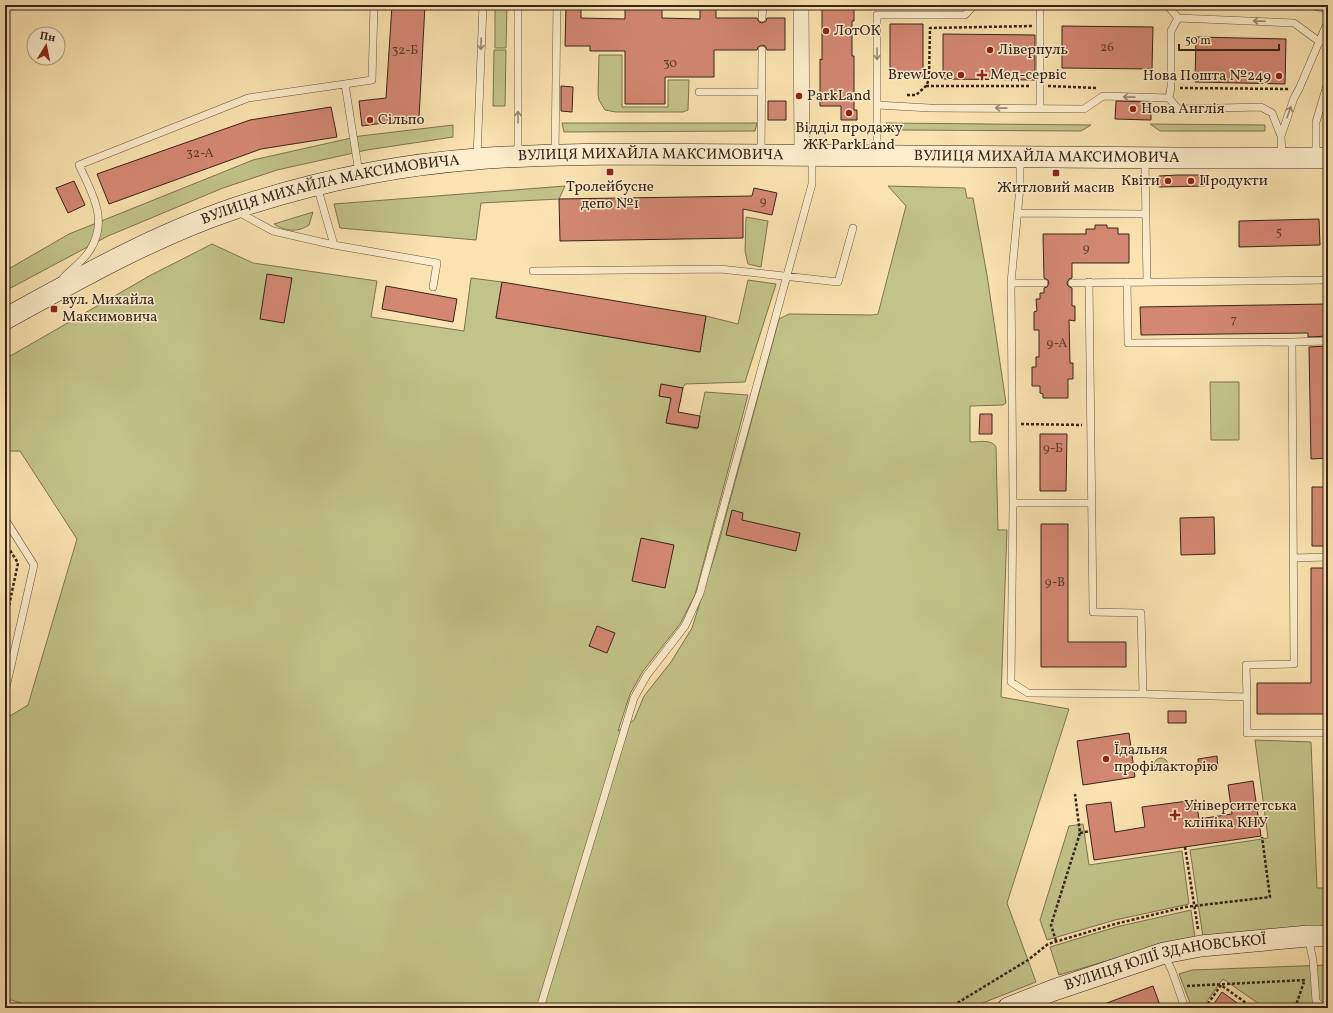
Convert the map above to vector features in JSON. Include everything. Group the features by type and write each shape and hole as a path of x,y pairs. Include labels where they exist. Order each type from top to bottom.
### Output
{"main road":[{"name":"ВУЛИЦЯ МИХАЙЛА МАКСИМОВИЧА","path":"5,319 126,255 181,229 232,209 317,186 388,170 477,159 554,155 1322,158"},
{"name":"ВУЛИЦЯ ЮЛІЇ ЗДАНОВСЬКОЇ","path":"1020,1006 1164,953 1201,946 1318,936"}],"street":[{"path":"801,5 807,155"}],"lane":[{"path":"46,296 90,251 96,236 99,219 96,202 79,165 248,98 372,80 374,5"},
{"path":"477,159 483,5"},
{"path":"518,5 518,156"},
{"path":"554,155 557,5"},
{"path":"762,18 763,5"},
{"path":"877,156 877,15 965,15 974,5"},
{"path":"1040,5 1040,109"},
{"path":"1167,5 1178,18 1294,23 1320,42"},
{"path":"1309,5 1328,9"},
{"path":"1169,98 1171,87 1171,31 1178,18"},
{"path":"1281,136 1294,98 1300,89 1328,21"},
{"path":"761,155 762,50"},
{"path":"1322,158 1316,122 1328,82"},
{"path":"345,84 360,176"},
{"path":"699,92 762,92"},
{"path":"877,105 930,108 1084,109 1103,96 1169,98 1178,109 1261,107 1272,113 1281,136 1282,157"},
{"path":"540,1008 634,698 647,675 684,626 700,593 812,184 807,155"},
{"path":"1020,157 1020,187 1011,284 1013,503 1011,682 1028,693 1247,697"},
{"path":"1145,158 1147,282"},
{"path":"317,186 334,245"},
{"path":"232,209 272,231 334,245 436,264 433,287"},
{"path":"1018,213 1146,214"},
{"path":"534,271 720,269 838,282 853,228"},
{"path":"1072,283 1328,280"},
{"path":"1089,282 1093,612 1141,613 1143,694"},
{"path":"1127,282 1128,343 1328,341"},
{"path":"1011,284 1044,283"},
{"path":"1292,342 1294,664 1246,665 1247,733 1328,733"},
{"path":"1013,503 1091,503"},
{"path":"5,519 34,565 5,692"},
{"path":"1294,558 1328,557"},
{"path":"1318,936 1314,979 1316,1001 1322,1008"},
{"path":"1164,953 1185,1008"}],"path":[{"path":"903,95 916,95 926,86 929,79 930,28 1041,26"},
{"path":"1012,424 1090,425"},
{"path":"5,542 18,563 5,625"},
{"path":"1056,941 1051,926 1080,833 1075,794"},
{"path":"1080,833 1090,831"},
{"path":"949,1008 1028,960 1048,944 1056,941 1115,924 1194,906 1270,897 1262,837"},
{"path":"1185,847 1201,946"},
{"path":"1177,986 1222,985 1314,979"},
{"path":"1205,1008 1222,985"},
{"path":"1222,985 1253,1008"}],"green space":[{"path":"495,5 507,5 506,48 495,48"},
{"path":"494,50 506,50 505,106 493,106"},
{"path":"599,55 622,55 622,107 668,107 668,80 689,80 688,110 683,112 616,112 605,110 599,100 598,94"},
{"path":"562,123 757,123 755,131 564,132"},
{"path":"886,123 1091,125 1081,131 896,130"},
{"path":"1150,124 1265,125 1265,131 1160,131"},
{"path":"453,125 453,137 367,150 277,170 223,188 108,236 5,291 5,271 69,234 253,160 360,136"},
{"path":"565,186 559,199 481,203 476,240 340,228 334,204"},
{"path":"888,186 965,188 967,198 973,198 987,275 1006,403 1003,405 970,406 970,442 988,442 994,444 996,447 998,530 1007,530 1001,697 1069,709 1007,903 1036,982 970,1008 36,1008 5,998 5,719 28,705 77,539 20,451 5,451 5,359 151,275 212,244 253,263 377,281 371,317 464,331 471,278 502,282 496,318 699,352 706,316 738,324 748,280 776,284 745,382 685,384 683,388 661,385 659,396 681,400 676,412 668,411 666,423 697,429 705,392 748,395 695,595 680,624 643,671 630,694 618,731 634,720 644,696 671,662 692,628 718,545 779,319 789,314 878,314 906,206"},
{"path":"313,212 309,225 305,228 287,230 274,224"},
{"path":"746,217 768,221 761,267 748,264 745,251"},
{"path":"1210,382 1239,382 1239,440 1211,440"},
{"path":"1255,740 1311,742 1317,888 1328,888 1328,928 1203,937 1190,850 1268,838"},
{"path":"1158,758 1164,758 1168,762 1168,768 1164,772 1158,772 1154,768 1154,762"},
{"path":"1083,824 1089,865 1182,851 1189,904 1115,920 1047,940 1040,920 1069,826"},
{"path":"1191,910 1195,938 1130,954 1059,975 1050,947 1116,927"},
{"path":"1328,965 1328,1008 1265,1008 1223,979 1202,1008 1192,1008 1179,974 1192,970"}],"building":[{"path":"392,5 425,5 419,118 362,126 359,101 386,98"},
{"path":"566,5 581,5 581,18 625,19 625,5 662,5 662,18 700,19 700,5 716,5 716,18 757,18 759,22 762,23 766,21 767,18 785,18 785,50 767,50 765,46 762,45 758,47 757,50 714,50 714,77 665,77 665,104 625,104 625,51 590,51 590,46 565,46"},
{"path":"822,5 854,5 854,21 852,21 852,56 854,56 854,110 857,110 857,120 841,120 841,106 820,106"},
{"path":"890,24 923,24 923,76 890,76"},
{"path":"1062,26 1153,27 1152,69 1062,68"},
{"name":"Ліверпуль","path":"943,34 1035,35 1035,80 943,79"},
{"path":"1196,37 1286,39 1285,84 1195,82"},
{"path":"561,86 573,87 572,112 561,111"},
{"path":"768,101 786,101 786,120 768,120"},
{"name":"Нова Англія","path":"1116,101 1151,102 1151,120 1115,119"},
{"path":"331,107 337,137 261,149 109,204 97,174 250,120"},
{"path":"1204,175 1205,186 1159,187 1159,176"},
{"path":"74,181 85,205 68,213 56,188"},
{"path":"754,188 777,193 772,215 743,209 743,238 560,241 559,199 752,196"},
{"path":"1319,219 1320,245 1239,247 1239,221"},
{"path":"1095,225 1107,225 1107,228 1118,228 1118,234 1129,234 1129,263 1072,263 1072,278 1069,279 1067,283 1068,286 1072,288 1072,306 1075,306 1075,321 1069,320 1070,363 1073,363 1073,379 1068,379 1068,398 1043,398 1043,394 1040,393 1040,386 1032,386 1032,367 1036,367 1036,357 1039,357 1039,330 1034,330 1034,312 1037,311 1036,299 1040,299 1040,293 1044,293 1044,288 1047,287 1049,283 1048,280 1044,278 1043,234 1086,234 1086,229 1095,229"},
{"path":"267,274 292,278 284,323 260,319"},
{"path":"502,282 706,316 700,352 496,318"},
{"path":"386,286 457,299 453,322 382,309"},
{"path":"1328,304 1328,336 1308,337 1308,333 1141,335 1140,307"},
{"path":"1328,346 1328,458 1311,459 1309,347"},
{"path":"661,384 683,388 678,412 700,416 698,428 666,423 671,398 659,396"},
{"path":"980,414 992,414 992,434 979,434"},
{"path":"1040,434 1067,434 1066,491 1040,491"},
{"path":"1312,487 1328,487 1328,546 1312,546"},
{"path":"732,510 743,513 742,520 800,533 796,551 726,535"},
{"path":"1214,517 1215,554 1181,555 1180,518"},
{"path":"1041,524 1068,524 1068,642 1126,642 1126,667 1041,667"},
{"path":"641,538 674,545 665,588 632,581"},
{"path":"1311,568 1328,568 1328,714 1257,714 1257,683 1311,683"},
{"path":"597,626 615,633 607,653 589,646"},
{"path":"1168,711 1186,711 1186,723 1168,723"},
{"name":"Їдальня профілакторію","path":"1129,733 1135,777 1083,785 1077,741"},
{"path":"1217,756 1218,769 1199,771 1198,759"},
{"path":"1253,781 1261,836 1094,860 1086,805 1111,802 1115,832 1145,827 1142,807 1196,800 1199,819 1232,814 1228,785"},
{"path":"1153,986 1161,1008 1096,1008 1096,1007"},
{"path":"1222,992 1244,1008 1211,1008"}],"place":[{"name":"ЛотОК","path":"826,31"},
{"name":"Ліверпуль","path":"990,50"},
{"name":"BrewLove","path":"961,75"},
{"name":"Мед-сервіс","path":"982,75"},
{"name":"Нова Пошта №249","path":"1279,76"},
{"name":"ParkLand","path":"799,96"},
{"name":"Нова Англія","path":"1133,109"},
{"name":"Відділ продажу ЖК ParkLand","path":"849,113"},
{"name":"Сільпо","path":"370,120"},
{"name":"Тролейбусне депо №1","path":"610,172"},
{"name":"Житловий масив","path":"1056,173"},
{"name":"Квіти","path":"1168,181"},
{"name":"Продукти","path":"1191,181"},
{"name":"вул. Михайла Максимовича","path":"54,309"},
{"name":"Їдальня профілакторію","path":"1106,759"},
{"name":"Університетська клініка КНУ","path":"1175,815"}]}
